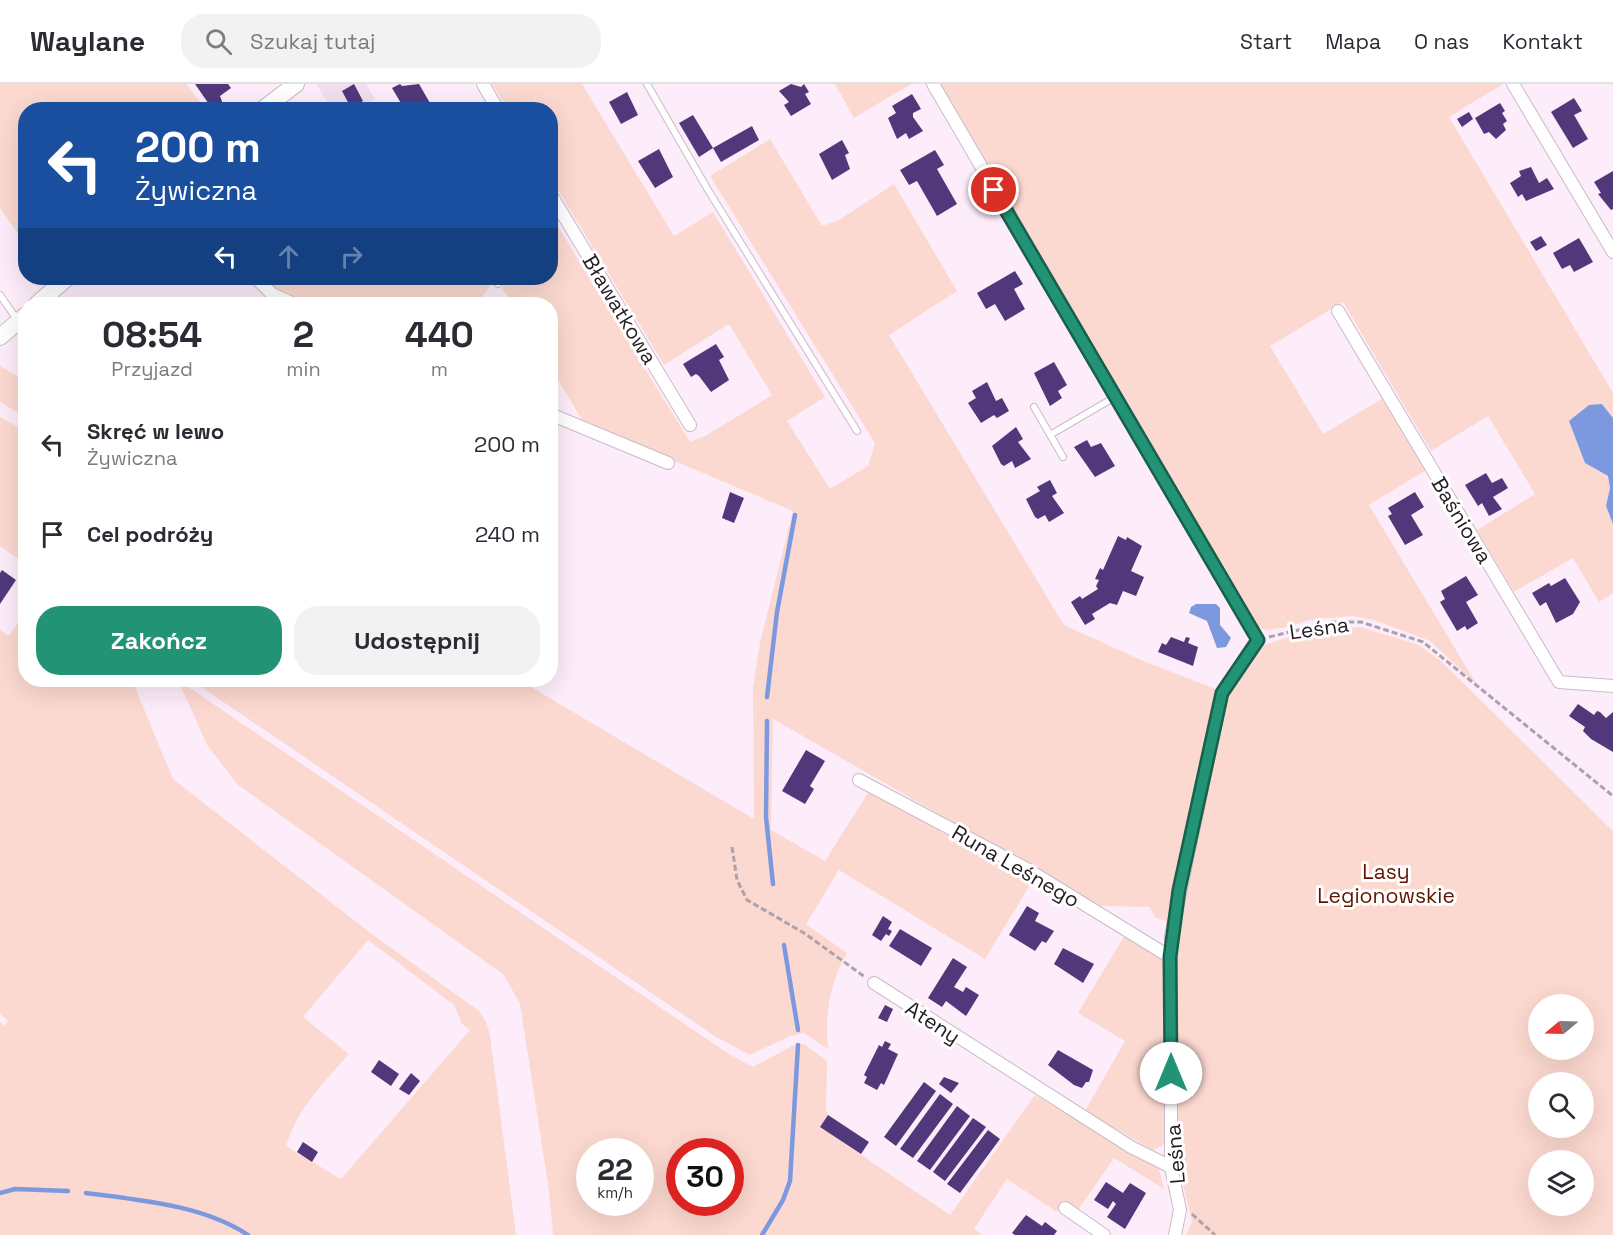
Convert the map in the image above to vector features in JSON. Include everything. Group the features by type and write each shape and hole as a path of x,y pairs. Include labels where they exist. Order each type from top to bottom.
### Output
{"street":[{"path":"272,102 296,84"},
{"path":"483,84 493,102"},
{"path":"933,84 1258,640"},
{"path":"1513,84 1613,252"},
{"name":"Bławatkowa","path":"558,209 690,425"},
{"path":"45,297 59,285"},
{"path":"263,285 279,297"},
{"name":"Baśniowa","path":"1338,311 1559,682 1613,686"},
{"path":"0,338 18,322"},
{"path":"558,417 668,463"},
{"name":"Leśna","path":"1175,1235 1180,1210 1171,1167 1170,957 1179,890 1222,693 1258,640"},
{"name":"Runa Leśnego","path":"859,780 1027,869 1170,957"},
{"name":"Ateny","path":"874,983 1111,1134 1171,1167"},
{"path":"1065,1208 1104,1235"}],"lane":[{"path":"647,84 708,190 857,431"},
{"path":"0,295 18,314"},
{"path":"1050,435 1115,396"},
{"path":"1034,407 1063,457"}],"path":[{"name":"Leśna","path":"1258,640 1332,622 1361,622 1423,642 1613,796"},
{"path":"732,847 737,880 747,900 804,933 874,983"},
{"path":"1180,1210 1196,1216 1215,1235"}],"shaded area":[{"path":"316,84 366,84 375,99 370,102 328,102"}],"green space":[{"path":"0,84 186,84 200,102 18,102 18,234 0,208"},
{"path":"492,84 582,84 674,236 713,212 825,397 787,421 830,489 868,466 875,443 710,176 770,139 822,226 839,220 894,184 957,291 889,335 1064,625 1141,660 1218,690 1170,922 1156,918 1149,907 1099,906 773,719 771,830 825,861 869,791 1031,883 985,959 839,870 806,924 847,953 832,988 827,1023 828,1049 804,1033 790,1036 750,1055 716,1037 201,687 531,687 754,819 753,687 760,643 793,511 584,423 558,380 558,297 508,297 502,288 504,285 558,285 558,226 690,442 707,435 772,395 729,324 664,365 558,190 558,102 504,102"},
{"path":"835,84 911,84 854,118"},
{"path":"940,84 1503,84 1449,117 1613,393 1613,418 1602,404 1593,468 1608,476 1610,488 1606,506 1613,524 1613,593 1599,602 1573,558 1514,592 1477,530 1535,494 1488,416 1431,451 1343,302 1270,346 1323,434 1383,398 1426,470 1369,505 1477,685 1430,641 1374,620 1353,616 1309,620 1288,627 1265,630 1253,624"},
{"path":"269,285 490,286 482,297 292,297"},
{"path":"0,366 18,376 18,413 0,402"},
{"path":"0,417 18,427 18,559 0,546"},
{"path":"18,622 18,687 135,687 173,779 373,935 479,1011 490,1035 516,1235 0,1235 0,1022 4,1026 8,1021 0,1014 0,630 9,636","holes":["368,940 454,1005 462,1024 470,1030 341,1179 286,1146 304,1108 349,1054 303,1017"]},
{"name":"Lasy Legionowskie","path":"1360,627 1419,645 1442,662 1613,831 1613,1235 1186,1235 1192,1222 1173,1142 1173,945 1226,695 1264,645 1298,634"},
{"path":"181,687 188,687 729,1054 753,1067 792,1046 804,1044 827,1061 826,1112 828,1115 820,1127 950,1215 1035,1095 1159,1169 1164,1189 1114,1158 1078,1210 1064,1200 1057,1212 1007,1179 974,1229 982,1235 553,1235 549,1191 520,1004 504,975 237,784 207,745"},
{"path":"1125,935 1166,959 1167,1137 1162,1146 1153,1150 1085,1111 1125,1041 1078,1013"}],"water":[{"path":"1602,404 1613,418 1613,524 1606,506 1610,488 1608,476 1585,463 1569,421 1589,405"},
{"path":"1196,604 1216,604 1220,608 1220,625 1231,638 1226,647 1217,648 1207,621 1189,613 1191,607"}],"building":[{"path":"195,84 228,84 231,88 220,96 222,102 207,102"},
{"path":"354,84 363,101 348,102 342,91"},
{"path":"400,84 402,86 419,84 429,102 400,102 392,88"},
{"path":"791,84 801,87 804,84 809,92 805,94 811,104 791,116 784,105 789,102 779,91"},
{"path":"627,92 638,115 621,124 609,102"},
{"path":"912,94 921,109 913,113 913,117 923,131 909,139 906,133 897,139 888,118 896,113 892,106"},
{"path":"1574,98 1582,111 1574,115 1588,139 1573,148 1551,112"},
{"path":"1500,103 1505,111 1502,113 1507,121 1503,124 1506,130 1496,139 1489,132 1484,134 1475,118"},
{"path":"1469,112 1473,119 1462,127 1457,119"},
{"path":"693,115 713,148 699,157 679,123"},
{"path":"752,126 759,140 721,162 713,148"},
{"path":"842,140 849,153 845,155 850,169 832,180 819,154"},
{"path":"659,149 673,177 655,188 638,161"},
{"path":"935,150 944,165 937,169 957,204 937,216 917,181 909,185 900,170"},
{"path":"1531,167 1539,183 1547,178 1554,189 1526,201 1522,194 1518,197 1510,183 1521,176 1519,171"},
{"path":"1613,171 1613,209 1611,210 1598,194 1601,193 1594,182"},
{"path":"1541,236 1547,245 1536,251 1530,242"},
{"path":"1579,238 1593,262 1574,272 1570,265 1562,269 1553,253"},
{"path":"1015,271 1023,284 1014,289 1025,309 1005,321 995,304 986,309 977,293"},
{"path":"716,344 724,357 719,360 729,380 711,392 699,376 696,374 691,377 683,364"},
{"path":"1054,362 1067,385 1058,391 1062,398 1050,406 1034,373"},
{"path":"987,382 996,401 1002,398 1009,411 997,418 994,415 981,423 968,403 976,398 972,391"},
{"path":"1016,427 1023,439 1018,442 1031,459 1015,468 1012,461 1004,466 1001,464 992,446"},
{"path":"1087,440 1091,447 1101,443 1115,466 1095,477 1074,447"},
{"path":"1486,473 1492,483 1502,478 1508,488 1493,497 1502,509 1489,516 1482,503 1478,506 1465,485"},
{"path":"1050,480 1057,493 1052,496 1064,513 1049,522 1045,515 1038,519 1035,517 1026,499 1040,491 1037,487"},
{"path":"730,492 744,498 734,523 722,518"},
{"path":"1415,492 1424,507 1411,515 1423,535 1405,545 1388,516 1392,514 1388,508"},
{"path":"1118,536 1126,540 1127,537 1142,546 1131,571 1144,577 1136,596 1123,591 1117,605 1110,603 1092,614 1095,619 1085,625 1071,602 1080,596 1082,599 1098,589 1096,586 1099,580 1095,579 1100,568 1103,570"},
{"path":"2,570 16,580 0,604 0,573"},
{"path":"1466,576 1478,595 1466,602 1478,623 1467,630 1465,626 1457,631 1440,602 1445,599 1441,591"},
{"path":"1565,578 1580,602 1573,614 1556,623 1546,602 1540,606 1532,593 1549,583 1551,586"},
{"path":"1171,637 1184,642 1186,637 1190,638 1188,643 1198,647 1193,666 1158,652 1162,643 1166,645"},
{"path":"1578,704 1594,715 1597,711 1600,712 1606,718 1613,712 1613,752 1591,739 1583,731 1585,727 1569,716"},
{"path":"806,750 825,761 810,786 814,789 805,804 782,791"},
{"path":"1027,906 1039,913 1035,921 1054,931 1046,943 1042,941 1035,951 1009,935"},
{"path":"883,916 892,922 888,929 892,931 889,936 886,934 881,941 872,935"},
{"path":"900,929 932,948 921,966 889,946"},
{"path":"1063,948 1094,964 1083,983 1054,964"},
{"path":"953,958 967,967 954,987 963,992 966,987 979,995 966,1016 946,1001 942,1007 928,998"},
{"path":"885,1005 893,1009 887,1022 878,1018"},
{"path":"885,1041 891,1044 888,1049 898,1054 884,1085 881,1083 877,1090 864,1083 867,1077 864,1075 879,1045 882,1047"},
{"path":"1058,1050 1093,1070 1089,1082 1086,1082 1082,1088 1074,1085 1048,1065"},
{"path":"379,1060 399,1074 391,1086 371,1072"},
{"path":"411,1073 420,1081 409,1095 399,1089"},
{"path":"944,1077 959,1083 951,1093 939,1084"},
{"path":"924,1082 936,1091 896,1146 884,1137"},
{"path":"940,1094 953,1104 913,1158 900,1149"},
{"path":"957,1106 970,1116 930,1170 917,1161"},
{"path":"828,1115 869,1142 861,1154 820,1127"},
{"path":"973,1118 986,1127 945,1181 933,1172"},
{"path":"988,1130 1000,1139 960,1193 947,1184"},
{"path":"303,1142 318,1152 312,1162 297,1152"},
{"path":"1106,1182 1123,1193 1130,1183 1146,1193 1125,1229 1107,1217 1116,1204 1113,1201 1108,1209 1094,1200"},
{"path":"1026,1215 1042,1226 1045,1222 1057,1231 1054,1235 1015,1235 1012,1233"}],"waterway":[{"path":"767,697 777,612 795,515"},
{"path":"767,721 766,817 773,884"},
{"path":"784,945 798,1030"},
{"path":"762,1235 783,1200 790,1181 798,1045"},
{"path":"0,1193 15,1189 68,1191"},
{"path":"86,1193 149,1201 191,1210 230,1225 248,1235"}],"route":[{"path":"994,190 1258,640 1222,693 1179,890 1171,936 1170,957 1171,1073"}]}
